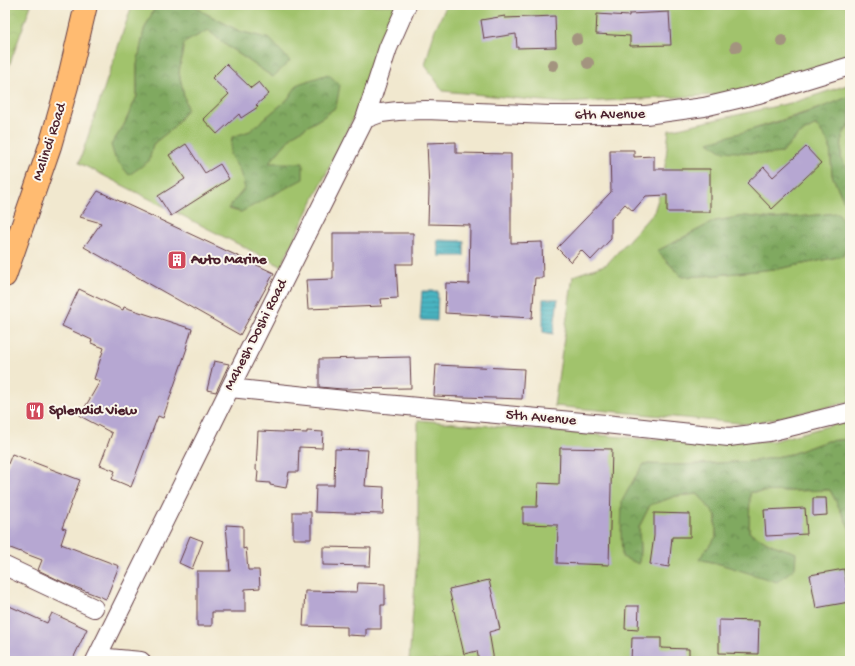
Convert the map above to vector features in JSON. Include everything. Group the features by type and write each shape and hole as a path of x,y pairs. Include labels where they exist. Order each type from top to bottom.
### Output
{"highway":[{"name":"Malindi Road","path":"5,276 50,146 67,86 86,5"}],"street":[{"name":"Mahesh Doshi Road","path":"96,659 365,119 388,48 407,5"},
{"name":"6th Avenue","path":"365,119 382,113 426,110 549,115 646,115 704,107 759,94 850,66"},
{"name":"5th Avenue","path":"230,388 729,437 768,432 850,412"},
{"path":"5,566 94,608"},
{"path":"96,659 141,661"}],"green space":[{"path":"5,5 31,5 5,77"},
{"path":"132,5 156,5 144,30 137,65 137,96 124,125 111,145 149,161 153,144 173,128 187,109 179,73 183,43 208,30 227,46 273,77 270,39 239,31 203,12 194,5 400,5 375,74 281,266 79,163","holes":["299,84 336,107 323,117 293,135 269,163 302,179 240,212 228,209 245,188 232,137 250,131 287,100"]},
{"path":"156,5 194,5 203,12 239,31 270,39 290,61 273,77 227,46 208,30 184,43 179,73 187,109 173,128 153,144 149,161 129,175 115,158 111,145 124,125 137,96 137,65 144,30"},
{"path":"447,5 850,5 850,61 738,94 564,103 443,91 425,65 435,29"},
{"path":"328,74 340,85 336,107 323,117 293,135 269,163 303,163 303,179 241,212 228,208 245,188 239,169 230,155 232,137 250,131 287,100 298,84"},
{"path":"850,84 850,96 832,104 710,143 745,153 782,153 798,135 816,125 830,145 832,175 844,202 850,205 850,229 838,213 775,219 745,216 715,221 657,251 682,277 718,275 783,268 843,256 850,237 850,402 749,424 554,406 573,276 607,264 654,212 663,183 669,130 795,102"},
{"path":"850,96 850,124 842,136 841,158 850,172 850,205 844,202 832,175 830,145 816,125 798,135 782,153 771,154 721,151 709,142 798,116"},
{"path":"850,124 850,172 841,158 842,136"},
{"path":"838,213 850,229 850,237 843,256 783,268 718,275 682,277 657,251 715,221 745,216 775,219"},
{"path":"418,420 646,439 773,441 850,420 850,439 827,441 791,454 755,461 681,465 644,464 634,479 639,564 639,527 650,505 676,496 698,494 716,516 716,537 699,559 777,581 796,553 773,545 749,532 750,492 830,490 850,529 850,661 409,661 418,545"},
{"path":"850,439 850,529 830,490 750,492 749,532 773,545 796,553 795,568 777,582 699,559 716,537 716,516 698,494 676,496 650,505 639,527 639,564 622,557 622,501 644,464 681,465 755,461 791,454 827,441"}],"water":[{"path":"437,240 464,241 464,256 439,256"},
{"path":"422,291 438,291 437,321 420,320"},
{"path":"543,299 558,299 553,334 543,332"}],"building":[{"path":"669,12 671,45 630,46 630,36 596,34 597,14 629,16 629,14"},
{"path":"505,16 505,18 555,16 556,47 517,48 516,34 484,39 481,20"},
{"path":"226,64 251,88 259,82 269,94 256,105 258,107 241,118 239,114 217,134 203,119 229,94 212,78"},
{"path":"456,142 456,153 511,154 511,243 542,242 543,278 535,278 532,318 445,313 446,283 469,284 470,225 428,224 429,190 427,143"},
{"path":"186,144 205,173 220,164 229,179 171,216 158,196 185,179 169,155"},
{"path":"806,147 821,163 772,209 747,183 764,167 773,177"},
{"path":"610,150 634,150 634,157 654,156 654,169 710,169 710,212 667,212 667,195 646,196 633,211 625,204 611,219 611,239 591,260 581,250 571,262 557,248 611,192"},
{"name":"Auto Marine","path":"98,191 274,273 240,335 84,247 101,223 80,217"},
{"path":"333,233 413,233 413,264 396,264 398,298 381,299 382,306 308,309 306,280 333,279"},
{"path":"79,289 123,310 124,307 192,329 163,418 158,416 131,487 112,479 115,471 100,465 112,433 80,416 100,381 94,379 104,348 91,343 92,340 62,326"},
{"path":"410,357 411,388 342,389 319,387 319,359"},
{"path":"214,361 229,364 216,392 207,390"},
{"path":"436,365 524,369 522,399 434,396"},
{"path":"258,431 307,433 307,431 323,432 322,448 299,447 298,472 289,472 286,488 270,485 270,483 257,482 258,471 256,470"},
{"path":"560,448 612,449 609,565 557,563 558,525 523,524 523,507 537,507 538,483 559,484"},
{"path":"335,449 368,450 365,486 384,487 383,514 315,512 316,485 334,485"},
{"path":"12,454 80,480 62,528 66,529 61,544 119,566 106,599 67,584 38,570 42,560 5,546 5,471"},
{"path":"813,498 826,498 827,515 813,516"},
{"path":"805,508 807,534 766,536 764,510"},
{"path":"293,512 311,512 311,539 293,539"},
{"path":"654,513 690,514 690,537 672,537 669,567 650,564 654,536"},
{"path":"226,525 243,526 243,549 246,548 248,570 259,570 260,588 245,589 245,612 212,612 212,626 197,626 197,571 230,571"},
{"path":"190,536 203,541 192,569 179,563"},
{"path":"323,547 371,548 370,566 323,565"},
{"path":"844,569 849,602 816,608 810,575"},
{"path":"489,580 500,629 489,632 494,661 479,661 477,651 464,654 449,589"},
{"path":"358,583 385,584 385,605 381,605 381,629 366,629 366,636 347,635 347,627 303,626 305,591 357,592"},
{"path":"5,604 47,623 52,613 87,629 72,661 5,661"},
{"path":"626,606 639,606 638,630 625,629"},
{"path":"719,620 759,621 758,654 719,653"},
{"path":"632,638 661,638 661,648 689,649 689,661 631,661"}],"place":[{"name":"Auto Marine","path":"177,260"},
{"name":"Splendid View","path":"35,411"}]}
